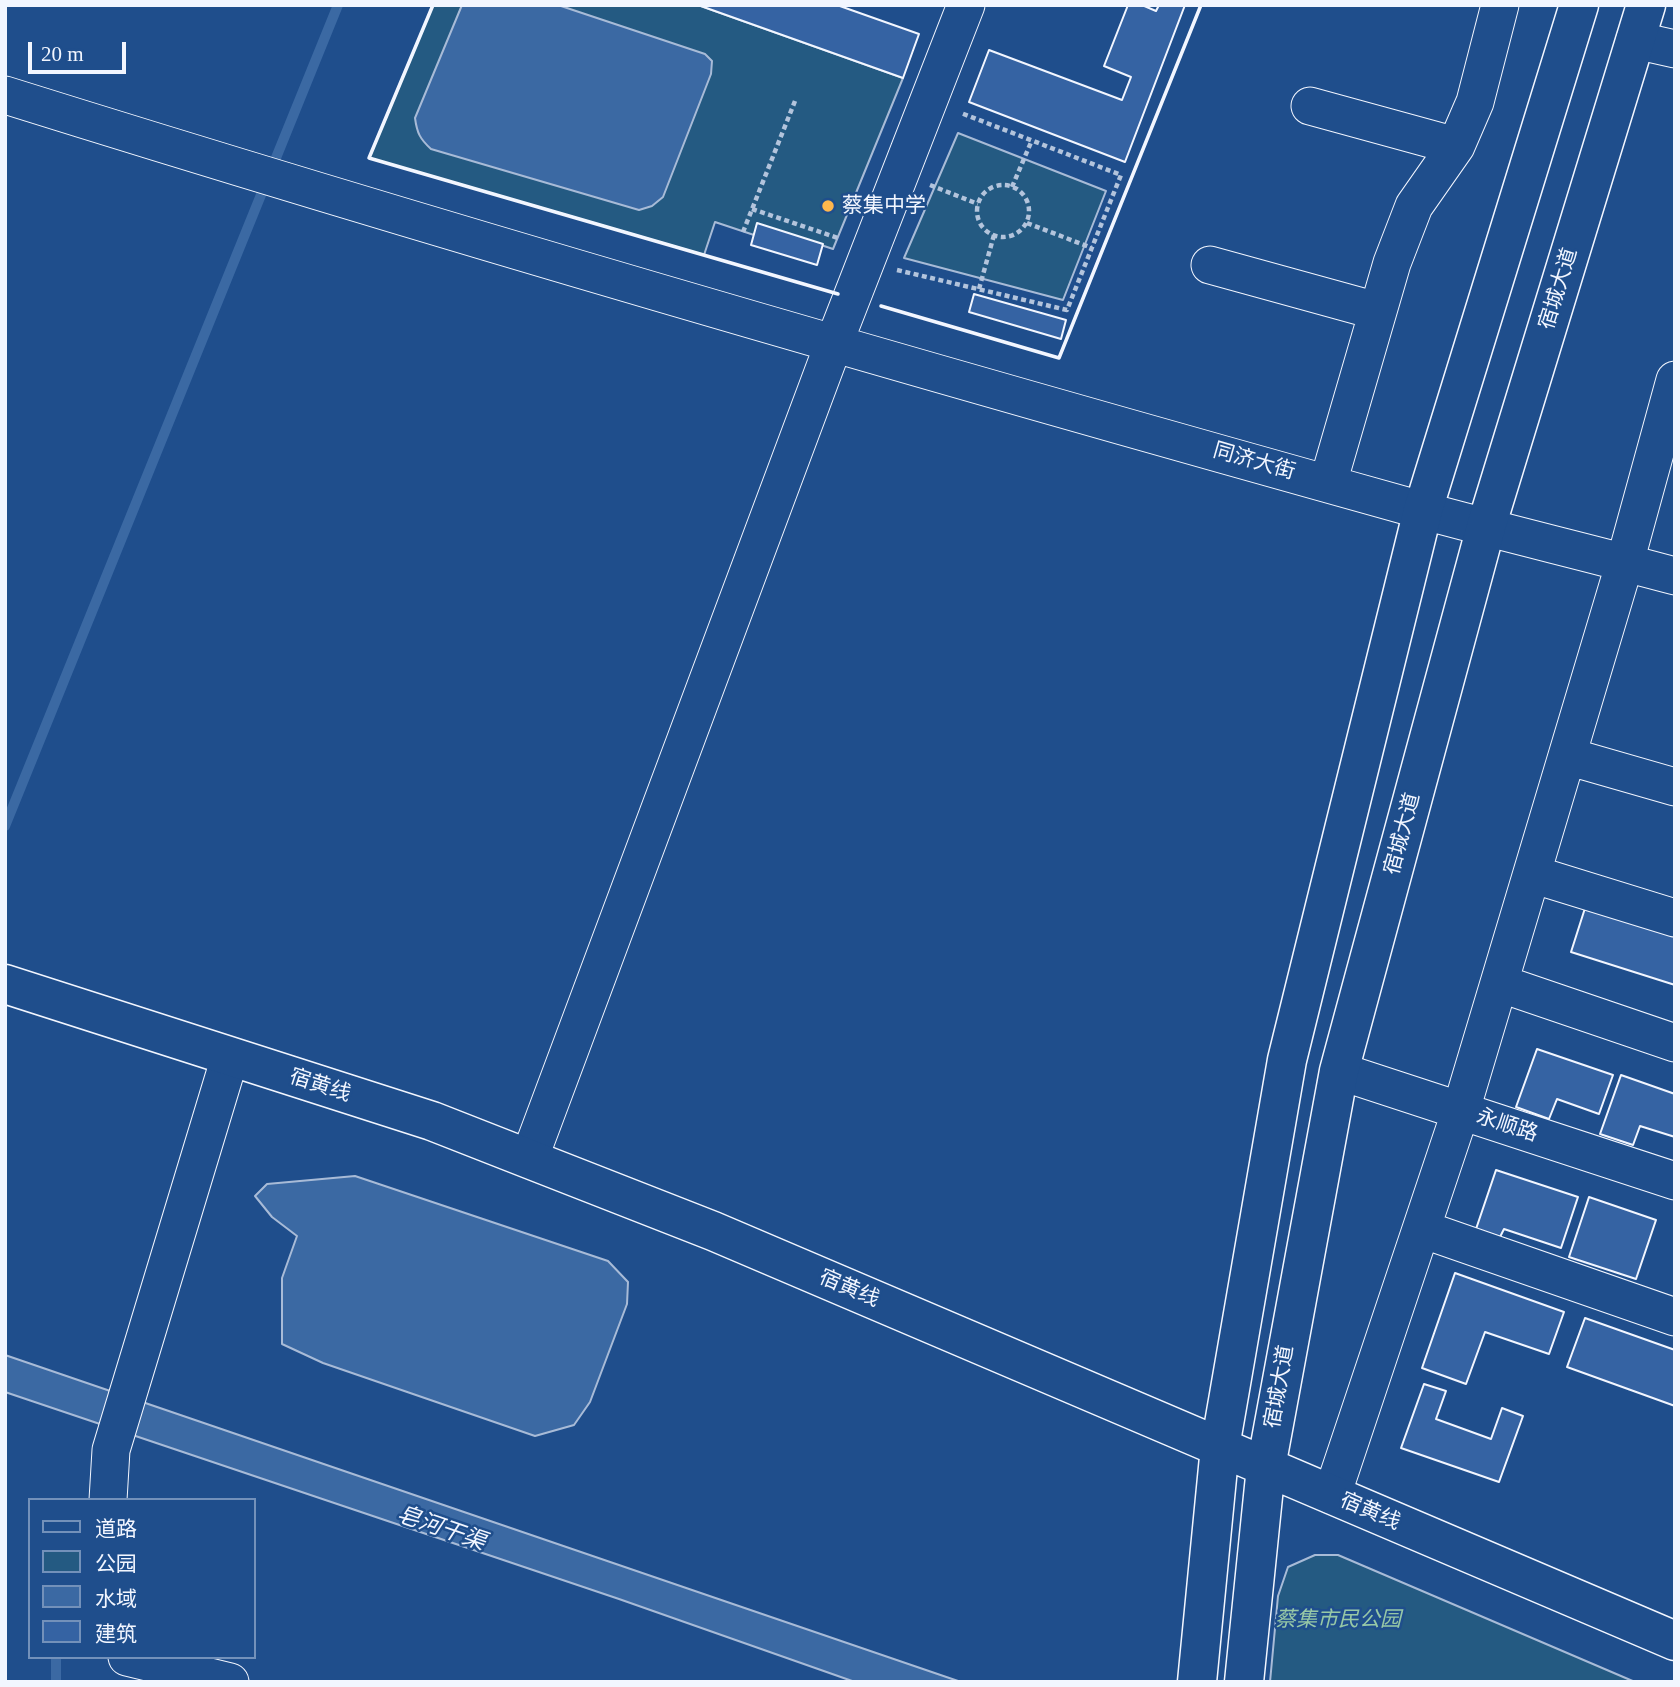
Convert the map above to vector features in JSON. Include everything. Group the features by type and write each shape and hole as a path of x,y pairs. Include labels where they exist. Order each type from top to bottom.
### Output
{"main road":[{"path":"1197,1682 1220,1447 1287,1060 1423,510 1579,5"},
{"name":"宿城大道","path":"1244,1682 1266,1467 1339,1071 1486,527 1640,22"},
{"name":"宿黄线","path":"5,984 432,1121 713,1231 1675,1641"}],"street":[{"path":"529,1159 834,343 967,5"},
{"path":"1328,483 1377,311 1414,206 1456,146 1475,102 1493,7"},
{"path":"1640,22 1675,49"},
{"name":"同济大街","path":"5,95 358,206 1423,510 1675,576"},
{"path":"1310,106 1456,146"},
{"path":"1210,265 1377,311"},
{"path":"1332,1495 1461,1110 1625,562 1675,380"},
{"path":"1567,756 1675,787"},
{"path":"1532,874 1675,918"},
{"path":"1499,983 1675,1043"},
{"path":"108,1498 111,1450 230,1057"},
{"name":"永顺路","path":"1339,1071 1675,1181"},
{"path":"1422,1229 1675,1317"},
{"path":"113,1659 114,1682"},
{"path":"135,1659 230,1682"}],"path":[{"path":"752,209 868,256 979,289 1067,310 1121,175 929,100"},
{"path":"743,232 795,101"},
{"path":"1012,187 1032,140"},
{"path":"900,174 978,204"},
{"path":"996,187 1012,187 1026,198 1029,214 1027,223 1014,234 994,236 979,221 978,204 988,191 996,187"},
{"path":"1027,223 1092,248"},
{"path":"979,289 994,236"}],"green space":[{"path":"433,5 698,5 903,78 833,249 758,224 754,235 715,222 704,255 369,158"},
{"path":"958,133 1106,191 1063,300 904,258"},
{"name":"蔡集市民公园","path":"1315,1555 1338,1555 1635,1682 1270,1682 1278,1596 1288,1567"}],"water":[{"path":"462,5 558,5 705,54 712,61 711,74 663,197 652,206 639,210 431,149 420,135 415,118"},
{"path":"355,1176 608,1261 628,1282 627,1304 590,1402 574,1425 535,1436 323,1363 282,1344 282,1278 297,1236 272,1217 255,1196 267,1184"},
{"name":"皂河干渠","path":"5,1355 961,1682 855,1682 619,1599 5,1392"}],"building":[{"path":"698,5 837,5 919,34 903,78"},
{"path":"1128,5 1142,5 1156,11 1159,5 1185,5 1125,162 969,102 989,50 1122,100 1131,77 1104,66"},
{"path":"757,223 823,244 817,265 751,245"},
{"path":"974,294 1066,320 1061,339 969,312"},
{"path":"1586,905 1675,933 1675,985 1571,952"},
{"path":"1537,1049 1613,1075 1599,1114 1557,1099 1549,1119 1516,1107"},
{"path":"1621,1075 1675,1094 1675,1137 1640,1126 1633,1145 1600,1134"},
{"path":"1496,1170 1578,1197 1561,1248 1504,1229 1500,1237 1476,1229"},
{"path":"1589,1197 1656,1220 1636,1279 1569,1257"},
{"path":"1455,1273 1564,1312 1549,1354 1485,1332 1466,1384 1422,1368"},
{"path":"1585,1318 1675,1350 1675,1406 1567,1367"},
{"path":"1424,1384 1446,1391 1436,1419 1491,1439 1502,1408 1523,1416 1499,1482 1401,1448"}],"waterway":[{"path":"5,826 338,5"},
{"path":"56,1659 56,1682"}],"wall":[{"path":"433,5 369,158 838,294"},
{"path":"881,306 1059,358 1201,5"}],"place":[{"name":"蔡集中学","path":"828,206"}]}
